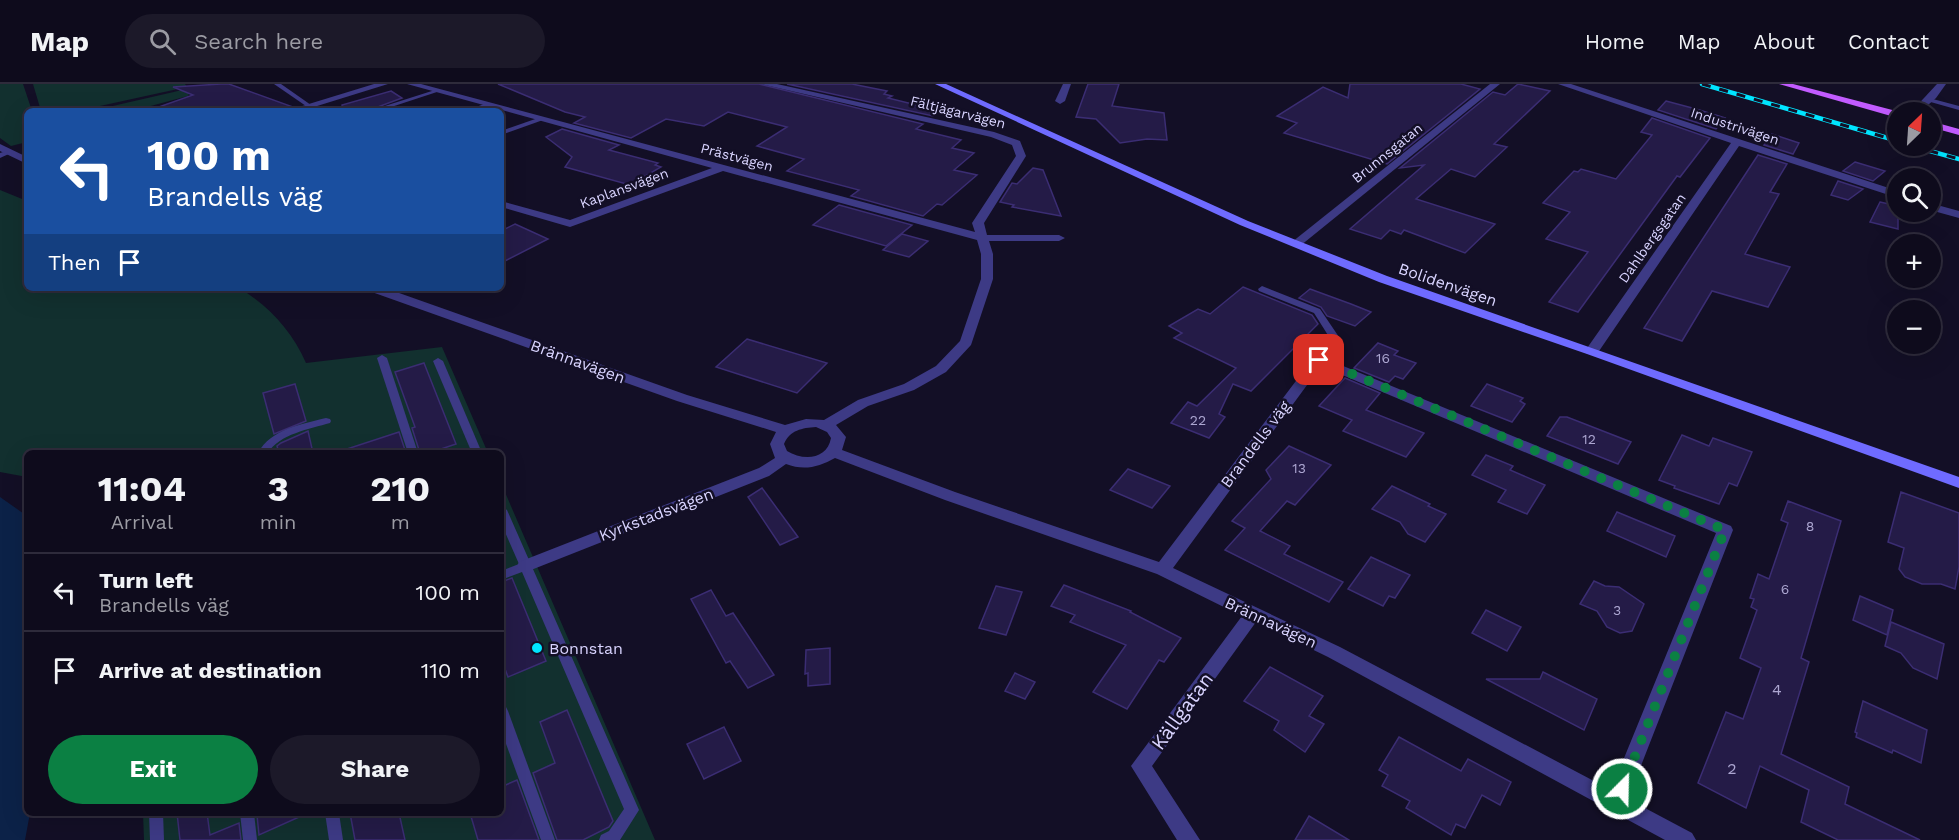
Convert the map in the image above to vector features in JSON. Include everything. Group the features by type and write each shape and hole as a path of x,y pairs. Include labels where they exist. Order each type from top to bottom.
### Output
{"main road":[{"name":"Bolidenvägen","path":"939,84 1296,244 1383,279 1592,351 1959,483"},
{"path":"1783,84 1887,112"},
{"path":"1941,127 1959,132"}],"street":[{"path":"307,108 383,84"},
{"name":"Prästvägen","path":"411,84 499,108"},
{"name":"Fältjägarvägen","path":"765,84 994,135 1016,143 1021,156 978,223 984,238 987,279 966,342 941,369 909,387 863,404 826,425"},
{"path":"1060,101 1067,84"},
{"name":"Brunnsgatan","path":"1296,244 1496,84"},
{"name":"Industrivägen","path":"1562,84 1887,191"},
{"path":"1927,102 1942,84"},
{"name":"Prästvägen","path":"504,109 984,238 1059,238"},
{"name":"Dahlbergsgatan","path":"1592,351 1737,142"},
{"path":"3,151 24,160"},
{"name":"Kaplansvägen","path":"504,205 570,224 722,168"},
{"path":"1941,209 1959,215"},
{"name":"Brännavägen","path":"381,291 682,398 785,430"},
{"path":"1319,360 1725,530 1616,803"},
{"name":"Brandells väg","path":"1163,570 1319,360"},
{"path":"801,424 826,425 838,435 840,441 834,452 820,460 801,463 785,458 777,449 777,444 785,430 801,424"},
{"name":"Brännavägen","path":"834,452 950,496 1163,570 1334,652 1685,840"},
{"name":"Kyrkstadsvägen","path":"525,566 764,472 785,458"},
{"name":"Källgatan","path":"1189,840 1141,766 1253,614"}],"lane":[{"path":"277,84 307,108"},
{"path":"382,108 437,91"},
{"path":"1929,100 1959,108"},
{"path":"478,108 487,105"},
{"path":"504,132 541,119"},
{"path":"1262,289 1317,311 1322,316 1336,340 1319,360"},
{"path":"382,358 411,450"},
{"path":"438,361 476,450"},
{"path":"264,450 276,439 326,421"},
{"path":"504,517 632,810 614,836 606,840"},
{"path":"504,575 525,566"},
{"path":"504,719 548,840"},
{"path":"156,816 157,840"},
{"path":"247,816 250,840"},
{"path":"332,816 336,840"}],"green space":[{"path":"0,84 23,84 31,108 24,108 24,143 11,146 0,138"},
{"path":"33,84 185,84 187,87 91,108 40,108"},
{"path":"191,88 188,96 143,108 104,108"},
{"path":"0,190 24,200 24,291 244,291 270,311 287,330 306,363 442,347 487,450 24,450 24,476 0,472"},
{"name":"Bonnstan","path":"504,490 655,840 144,840 143,816 504,816"}],"water":[{"path":"0,497 24,514 24,816 29,816 25,840 0,840"}],"building":[{"path":"229,84 293,107 156,108 193,95 173,87"},
{"path":"498,84 759,84 923,124 916,129 961,140 952,148 974,153 954,170 977,175 942,205 937,204 923,216 851,196 859,190 787,171 804,159 757,146 787,127 728,112 704,126 666,119 631,138 574,123 585,117 565,112"},
{"path":"787,84 852,84 887,91 884,94 892,96 888,98 941,111 933,116"},
{"path":"1088,84 1119,84 1112,106 1164,113 1167,140 1147,139 1120,143 1096,119 1076,117"},
{"path":"1350,84 1461,84 1480,89 1387,164 1284,133 1297,123 1277,116 1323,87 1348,98"},
{"path":"1518,84 1550,91 1494,144 1507,147 1475,177 1451,169 1416,199 1495,224 1465,253 1404,230 1401,234 1390,230 1381,239 1350,229 1424,165 1400,168 1493,92 1505,95"},
{"path":"391,91 402,98 375,108 342,108 342,105"},
{"path":"1666,101 1725,118 1716,129 1658,110"},
{"path":"1652,118 1710,138 1680,177 1677,176 1578,312 1549,302 1588,252 1546,239 1570,212 1543,203 1574,171 1578,172 1581,169 1616,179 1652,135 1641,132"},
{"path":"562,129 619,145 609,150 658,163 655,165 661,167 630,185 565,167 572,157 546,137"},
{"path":"1772,134 1799,143 1793,154 1764,145"},
{"path":"1758,155 1787,164 1770,192 1779,194 1745,254 1790,267 1768,307 1712,291 1682,341 1644,328"},
{"path":"1855,162 1885,171 1873,181 1843,171"},
{"path":"1033,168 1043,170 1061,216 1012,207 1014,205 1000,202 1012,183 1017,184"},
{"path":"1838,181 1863,189 1848,200 1831,195"},
{"path":"1880,202 1887,204 1887,222 1898,222 1898,229 1870,222"},
{"path":"839,205 912,225 886,246 813,225"},
{"path":"515,224 548,239 504,261 504,230"},
{"path":"902,234 928,241 909,257 883,250"},
{"path":"1243,287 1312,315 1318,324 1251,391 1233,384 1219,414 1225,417 1209,438 1171,423 1188,402 1197,406 1236,368 1174,338 1182,333 1169,326 1198,309 1210,314"},
{"path":"1310,289 1371,312 1355,326 1327,316 1321,307 1299,298"},
{"path":"747,339 827,363 797,393 716,367"},
{"path":"1378,343 1398,351 1394,355 1416,363 1403,379 1395,376 1389,382 1354,368"},
{"path":"424,363 456,444 438,450 419,450 412,428 415,427 395,372"},
{"path":"1345,378 1380,393 1366,410 1424,433 1406,457 1343,431 1352,420 1319,406"},
{"path":"295,384 306,421 274,434 263,393"},
{"path":"1487,384 1523,398 1520,401 1525,404 1512,422 1471,406"},
{"path":"1560,417 1567,417 1631,442 1618,464 1547,436"},
{"path":"308,431 312,450 278,450 277,446"},
{"path":"399,432 405,450 347,450"},
{"path":"1682,435 1709,446 1713,438 1752,452 1737,486 1729,483 1719,504 1674,488 1675,486 1659,480"},
{"path":"1289,446 1331,465 1295,505 1287,501 1260,531 1290,546 1284,554 1343,582 1329,602 1225,550 1245,528 1232,521 1271,479 1266,470"},
{"path":"1486,455 1513,466 1510,470 1545,485 1527,514 1498,502 1506,490 1472,475"},
{"path":"1128,469 1170,486 1152,508 1110,490"},
{"path":"1392,486 1446,514 1425,542 1408,534 1400,522 1372,509"},
{"path":"762,488 798,537 780,545 748,497"},
{"path":"1901,492 1959,513 1959,567 1955,589 1941,584 1922,584 1905,577 1899,569 1904,548 1888,542"},
{"path":"1788,501 1841,521 1801,658 1809,662 1781,754 1849,787 1845,804 1920,840 1838,840 1801,822 1809,790 1760,766 1746,808 1698,783 1726,712 1743,719 1761,668 1740,658 1757,610 1751,607 1754,599 1750,598 1758,574 1769,579 1788,523 1781,520"},
{"path":"1617,512 1675,536 1666,557 1607,531"},
{"path":"1371,557 1410,575 1395,598 1389,596 1383,606 1348,589"},
{"path":"512,578 546,661 508,677 504,666 504,581"},
{"path":"1594,581 1605,586 1619,587 1644,604 1632,631 1620,633 1607,627 1597,611 1580,604"},
{"path":"1064,585 1131,611 1181,638 1164,662 1159,660 1127,709 1093,692 1126,645 1070,622 1075,615 1051,606"},
{"path":"996,586 1022,592 1006,635 979,628"},
{"path":"711,590 726,616 733,613 774,675 748,688 730,661 726,663 691,599"},
{"path":"1860,596 1893,610 1887,635 1853,620"},
{"path":"1486,610 1521,627 1507,651 1472,633"},
{"path":"1891,622 1944,644 1937,679 1913,668 1901,653 1885,646"},
{"path":"830,648 830,684 808,686 808,673 805,674 806,650"},
{"path":"1270,667 1323,696 1309,716 1324,724 1305,752 1274,730 1279,721 1244,701"},
{"path":"1543,672 1597,699 1584,730 1486,679 1540,679"},
{"path":"1015,673 1035,682 1025,699 1005,691"},
{"path":"1863,701 1927,730 1921,763 1856,737 1855,732"},
{"path":"567,710 613,821 609,827 583,840 557,840 533,773 555,763 540,722"},
{"path":"724,727 741,761 704,779 687,744"},
{"path":"1399,737 1461,771 1468,759 1511,782 1500,805 1482,795 1465,828 1456,824 1451,835 1406,808 1410,801 1382,786 1388,775 1379,770"},
{"path":"517,780 539,840 478,840 471,816 504,816 504,786"},
{"path":"177,816 207,816 210,835 239,823 241,840 180,840"},
{"path":"257,816 301,816 259,835"},
{"path":"351,816 400,816 405,840 355,840"},
{"path":"1309,816 1349,840 1295,840"}],"railway":[{"path":"1702,84 1887,138"},
{"path":"1941,154 1959,159"}],"place":[{"name":"Bonnstan","path":"537,648"}],"route":[{"path":"1319,360 1725,530 1622,789"}]}
